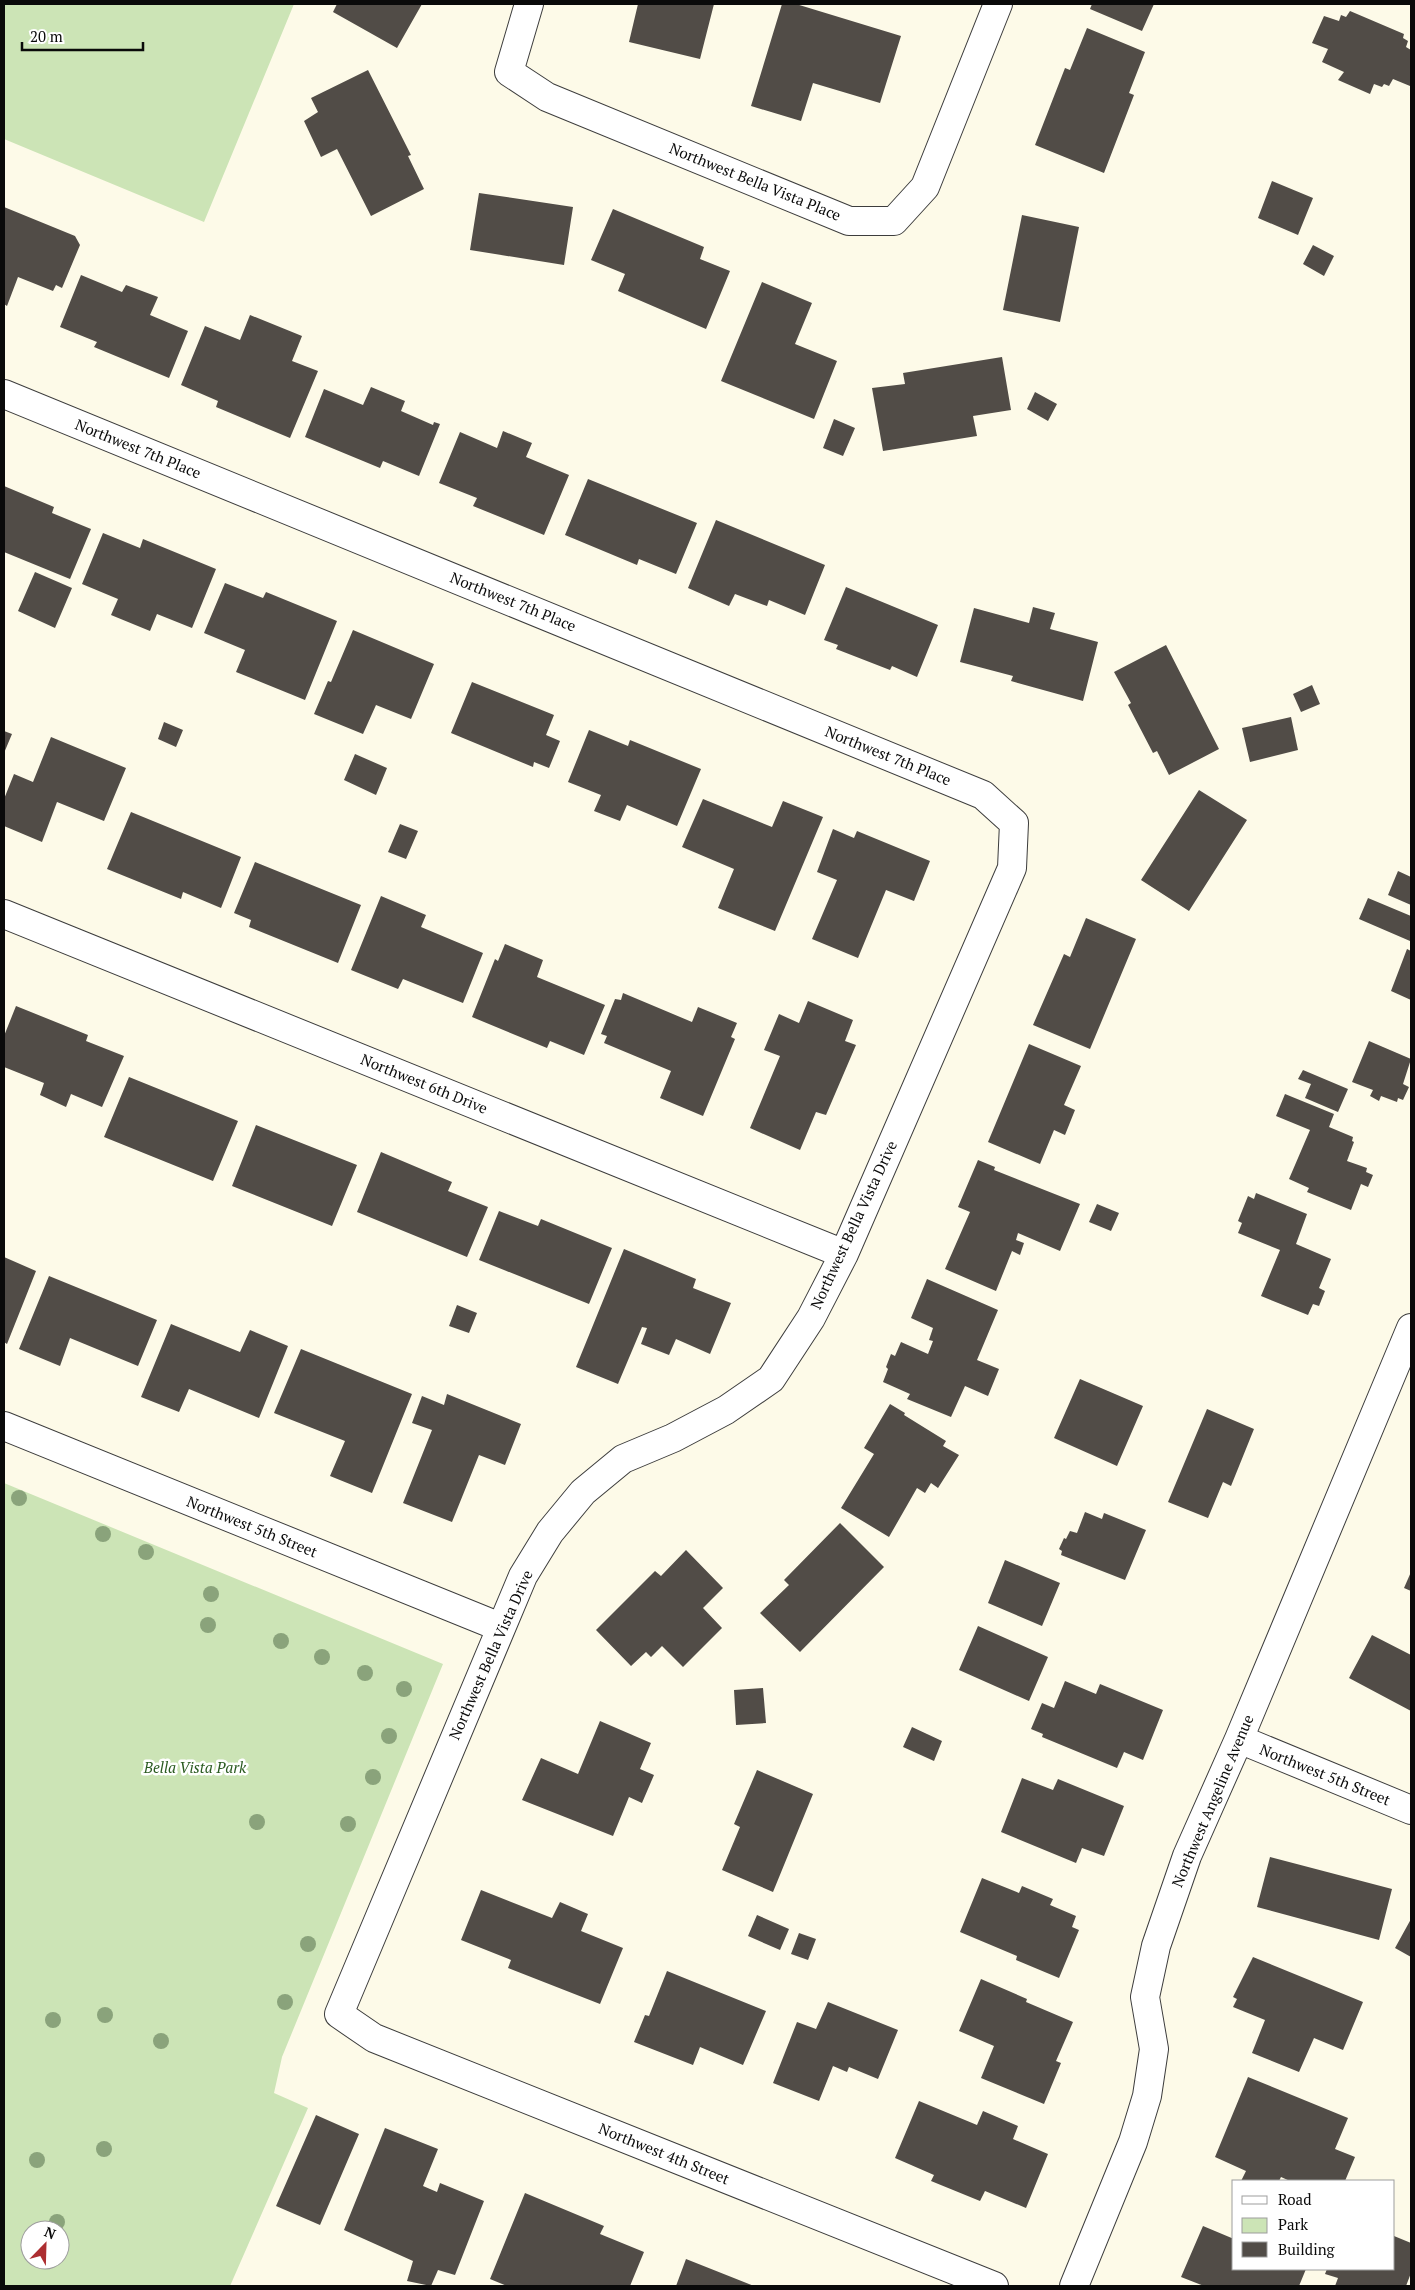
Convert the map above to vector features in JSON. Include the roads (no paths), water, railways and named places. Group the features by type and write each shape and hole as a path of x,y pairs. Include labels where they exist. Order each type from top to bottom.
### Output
{"street":[{"name":"Northwest Bella Vista Place","path":"529,4 509,72 547,97 850,220 894,221 925,187 998,4"},
{"name":"Northwest 7th Place","path":"4,394 984,795 1014,823"},
{"name":"Northwest Bella Vista Drive","path":"339,2014 500,1627 523,1576 550,1532 583,1492 623,1459 673,1438 726,1410 771,1379 812,1318 844,1254 1012,868 1014,823"},
{"name":"Northwest 6th Drive","path":"4,914 844,1254"},
{"name":"Northwest Angeline Avenue","path":"1074,2286 1133,2142 1147,2096 1154,2049 1145,1997 1156,1946 1187,1856 1239,1739 1411,1328"},
{"name":"Northwest 5th Street","path":"4,1426 500,1627"},
{"name":"Northwest 5th Street","path":"1239,1739 1411,1810"},
{"name":"Northwest 4th Street","path":"339,2014 374,2038 994,2286"}],"park label":[{"name":"Bella Vista Park","path":"195,1768"}]}
